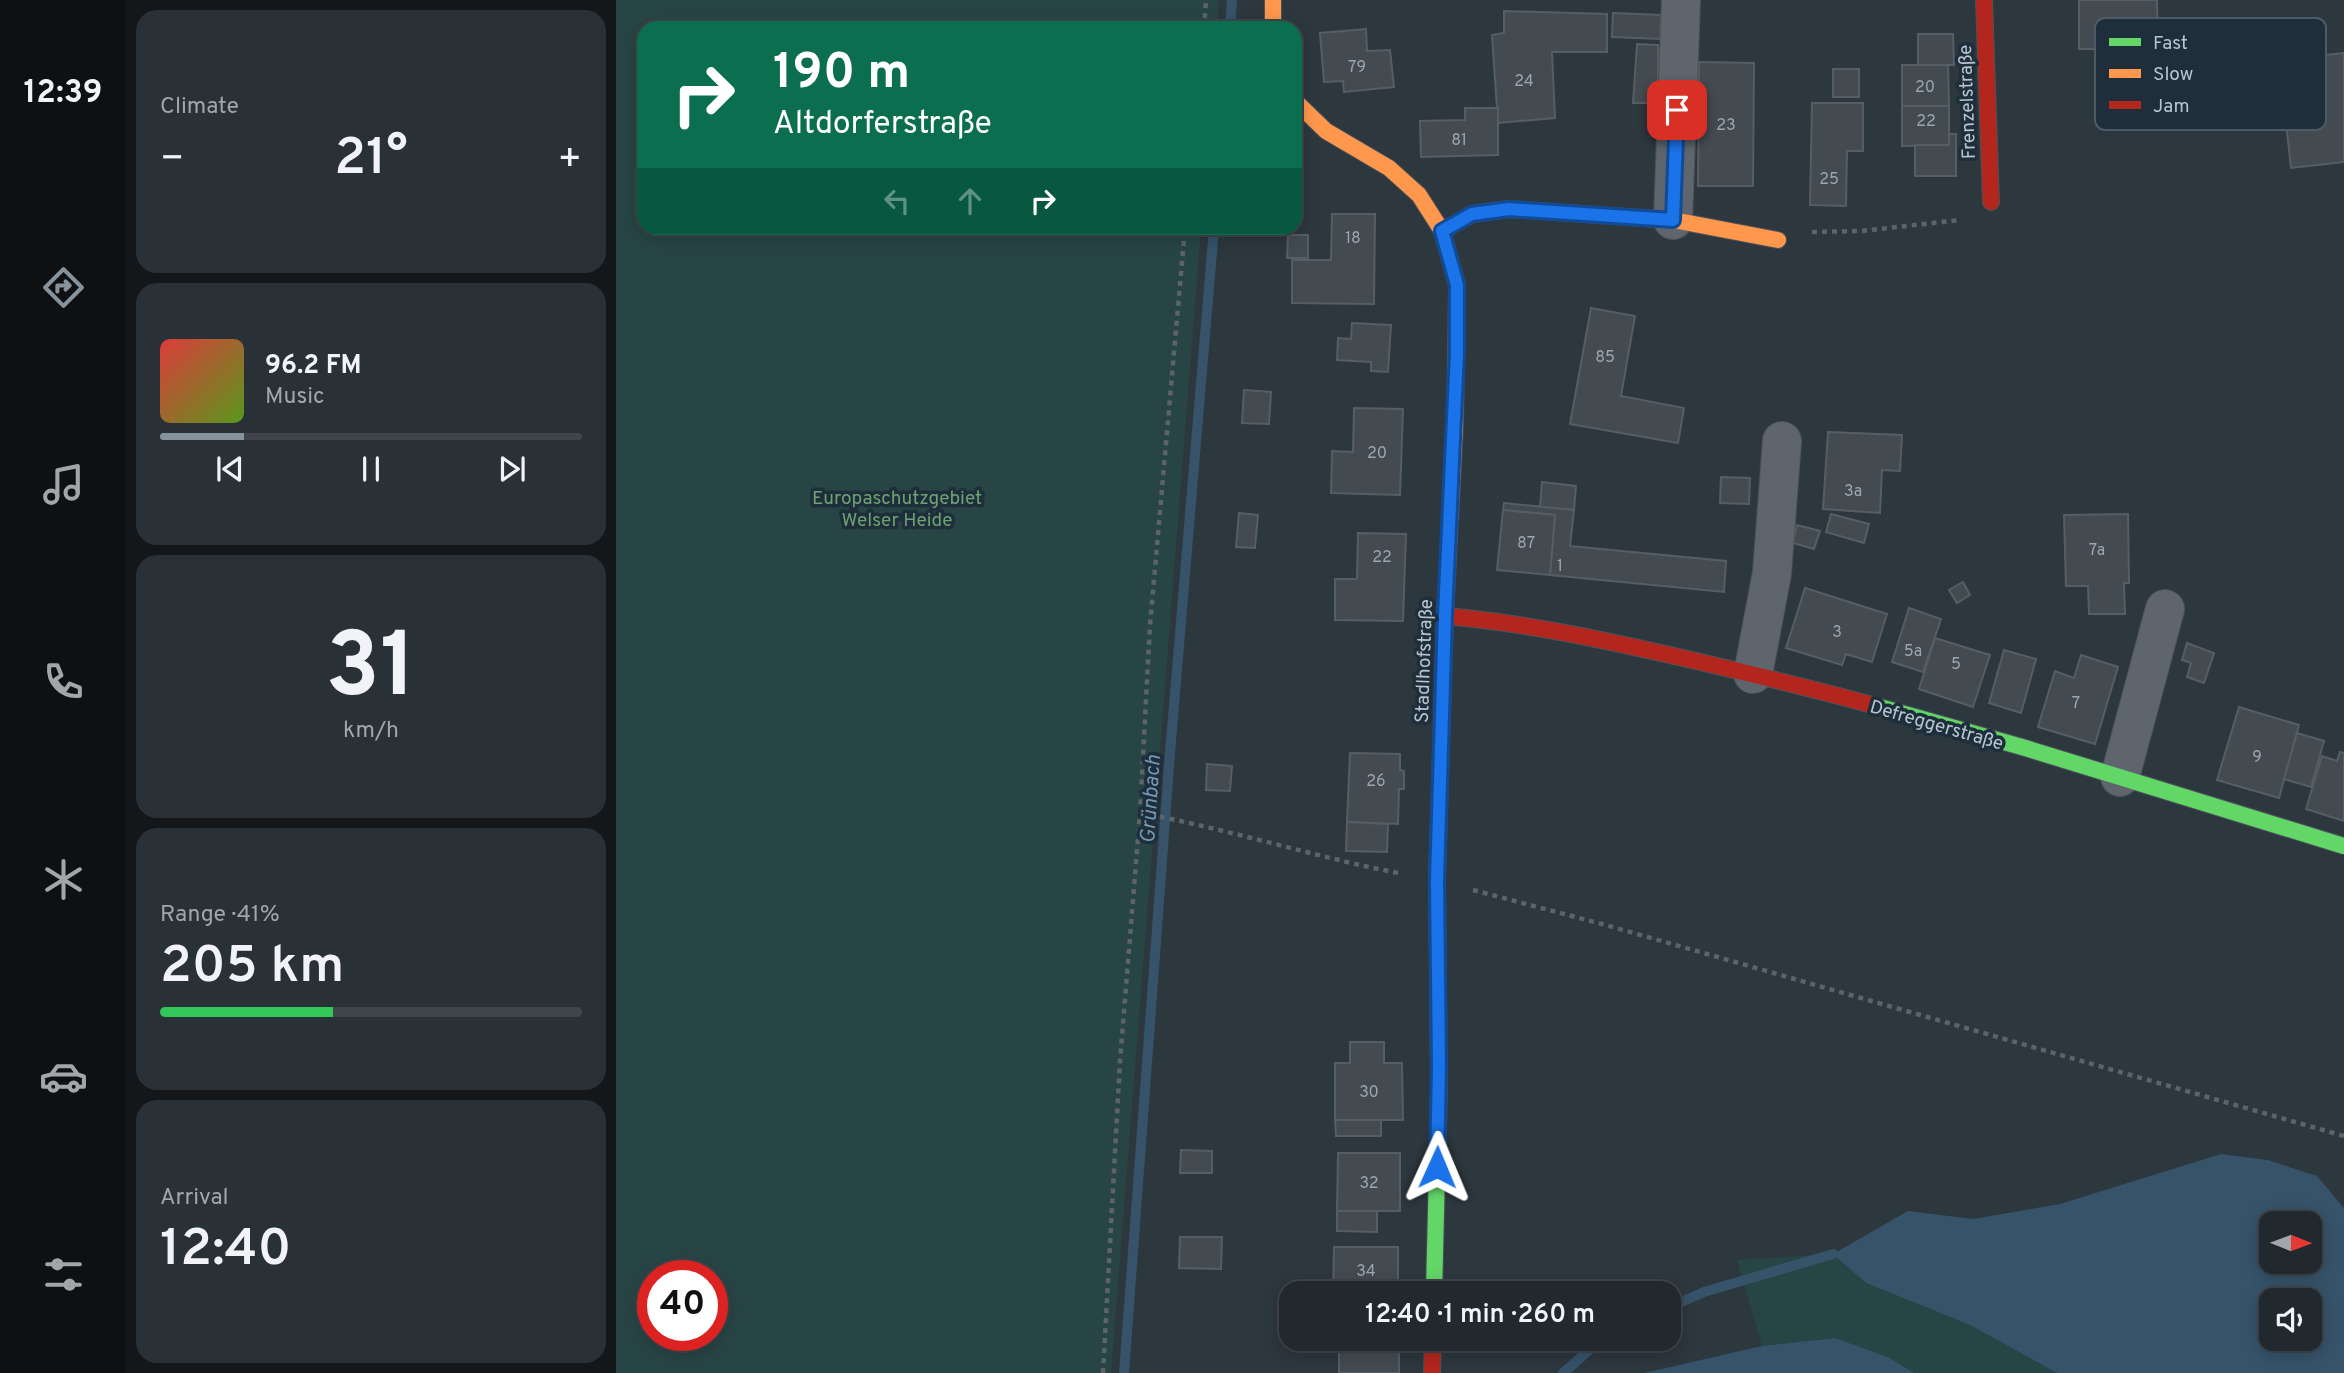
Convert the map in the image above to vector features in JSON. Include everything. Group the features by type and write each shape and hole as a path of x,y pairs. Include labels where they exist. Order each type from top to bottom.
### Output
{"street":[{"path":"1273,0 1273,21"},
{"path":"1673,220 1681,0"},
{"name":"Frenzelstraße","path":"1984,0 1991,202"},
{"name":"Stadlhofstraße","path":"1302,108 1326,131 1389,168 1419,195 1442,231 1457,285 1455,424 1445,615 1437,881 1439,1066 1434,1281"},
{"path":"1442,231 1472,214 1509,209 1673,220 1778,240"},
{"path":"1753,674 1772,573 1782,441"},
{"path":"2120,777 2165,609"},
{"name":"Defreggerstraße","path":"1445,615 1595,638 1753,674 1935,722 2344,846"},
{"path":"1432,1373 1433,1351"}],"path":[{"path":"1204,21 1206,0"},
{"path":"1778,240 1791,232 1861,232 1962,219 1991,202"},
{"path":"1103,1373 1120,1061 1140,813 1150,625 1184,235"},
{"path":"1140,813 1353,864 1437,881 1602,924 2344,1136"}],"green space":[{"name":"Europaschutzgebiet Welser Heide","path":"616,0 1219,0 1218,21 637,21 637,235 1200,235 1111,1373 616,1373"},
{"path":"1833,1254 1866,1283 1970,1325 2057,1373 1914,1373 1888,1357 1835,1338 1762,1346 1737,1260"}],"water":[{"path":"2221,1154 2268,1160 2317,1176 2344,1208 2344,1373 2057,1373 1970,1325 1866,1283 1833,1254 1908,1211 1973,1219 2060,1204"},
{"path":"1835,1338 1888,1357 1914,1373 1644,1373 1762,1346"}],"building":[{"path":"2079,0 2157,0 2157,18 2095,18 2095,49 2079,49"},
{"path":"1504,11 1607,14 1607,52 1552,52 1555,118 1498,123 1492,35 1504,33"},
{"path":"1613,13 1661,15 1660,39 1612,37"},
{"path":"1366,29 1367,51 1390,50 1394,87 1344,92 1343,81 1324,82 1320,33"},
{"path":"1918,34 1953,34 1954,65 1918,65"},
{"path":"1637,44 1658,45 1658,84 1653,84 1653,103 1633,103"},
{"path":"2344,53 2344,162 2291,168 2287,130 2326,130 2326,55"},
{"path":"1699,62 1754,63 1753,186 1698,186"},
{"path":"1902,65 1948,65 1949,106 1902,106"},
{"path":"1833,69 1859,69 1859,97 1833,97"},
{"path":"1812,103 1863,103 1863,151 1847,151 1846,206 1810,205"},
{"path":"1902,106 1949,106 1949,145 1902,146"},
{"path":"1465,108 1498,108 1498,155 1421,157 1420,121 1465,120"},
{"path":"1949,134 1956,134 1956,176 1915,176 1915,145 1949,145"},
{"path":"1332,214 1375,214 1374,304 1292,303 1292,260 1331,260"},
{"path":"1288,235 1308,235 1308,258 1287,258"},
{"path":"1591,308 1635,316 1621,396 1684,408 1678,443 1570,424"},
{"path":"1352,323 1391,325 1388,372 1371,371 1371,362 1337,360 1338,338 1351,339"},
{"path":"1244,390 1271,392 1269,424 1242,423"},
{"path":"1354,408 1403,409 1400,495 1331,493 1332,451 1353,452"},
{"path":"1828,432 1902,435 1900,471 1882,470 1880,513 1823,509"},
{"path":"1721,477 1750,478 1749,504 1720,503"},
{"path":"1542,482 1576,486 1574,510 1540,507"},
{"path":"1504,503 1574,510 1570,546 1726,561 1724,592 1550,575 1555,515 1503,510"},
{"path":"1503,510 1555,515 1550,575 1497,570"},
{"path":"1239,513 1258,515 1255,548 1236,547"},
{"path":"1831,514 1869,524 1864,543 1826,532"},
{"path":"2128,514 2129,583 2124,583 2125,614 2089,614 2088,586 2066,586 2064,515"},
{"path":"1797,525 1820,531 1814,549 1793,543"},
{"path":"1358,533 1406,534 1403,621 1335,620 1335,579 1357,579"},
{"path":"1963,582 1970,595 1957,603 1949,590"},
{"path":"1805,588 1887,614 1872,662 1846,654 1842,665 1786,648"},
{"path":"1909,608 1941,619 1923,672 1892,662"},
{"path":"1935,638 1990,655 1973,707 1919,689"},
{"path":"2187,643 2214,653 2204,683 2187,677 2191,663 2182,660"},
{"path":"2004,650 2036,659 2021,713 1989,703"},
{"path":"2081,655 2118,667 2095,744 2038,727 2055,671 2074,678"},
{"path":"2239,707 2299,725 2279,798 2217,780"},
{"path":"2297,733 2324,741 2311,787 2284,779"},
{"path":"2340,752 2344,753 2344,821 2306,809 2322,756 2337,761"},
{"path":"1350,753 1400,754 1404,789 1399,789 1398,824 1347,822"},
{"path":"1207,764 1232,766 1230,791 1206,790"},
{"path":"1347,822 1388,824 1387,852 1346,851"},
{"path":"1350,1042 1384,1042 1384,1063 1402,1063 1403,1120 1335,1120 1335,1063 1350,1063"},
{"path":"1335,1120 1381,1120 1381,1136 1336,1136"},
{"path":"1181,1150 1212,1151 1212,1173 1180,1173"},
{"path":"1338,1153 1400,1153 1400,1211 1337,1211"},
{"path":"1337,1211 1377,1211 1377,1232 1337,1231"},
{"path":"1180,1237 1222,1237 1221,1269 1179,1268"},
{"path":"1334,1247 1398,1247 1398,1281 1333,1281"},
{"path":"1339,1351 1399,1351 1399,1373 1339,1373"}],"waterway":[{"name":"Grünbach","path":"1230,21 1232,0"},
{"name":"Grünbach","path":"1124,1373 1170,753 1213,235"},
{"path":"1681,1302 1704,1292 1833,1254"},
{"path":"1563,1373 1588,1351"}],"traffic: fast":[{"path":"1876,706 2022,747 2344,846"},
{"path":"1434,1281 1439,1089"}],"traffic: slow":[{"path":"1273,0 1273,21"},
{"path":"1302,108 1326,131 1389,168 1419,195 1442,231 1457,285 1455,424 1445,617"},
{"path":"1442,231 1472,214 1509,209 1673,220 1778,240"}],"traffic: jam":[{"path":"1984,0 1991,202"},
{"path":"1445,616 1505,623 1594,639 1755,675 1876,706"},
{"path":"1439,1089 1437,881 1445,617"},
{"path":"1432,1373 1433,1351"}],"route":[{"path":"1437,1167 1437,881 1457,352 1457,285 1442,231 1472,214 1509,209 1673,220 1677,110"}]}
